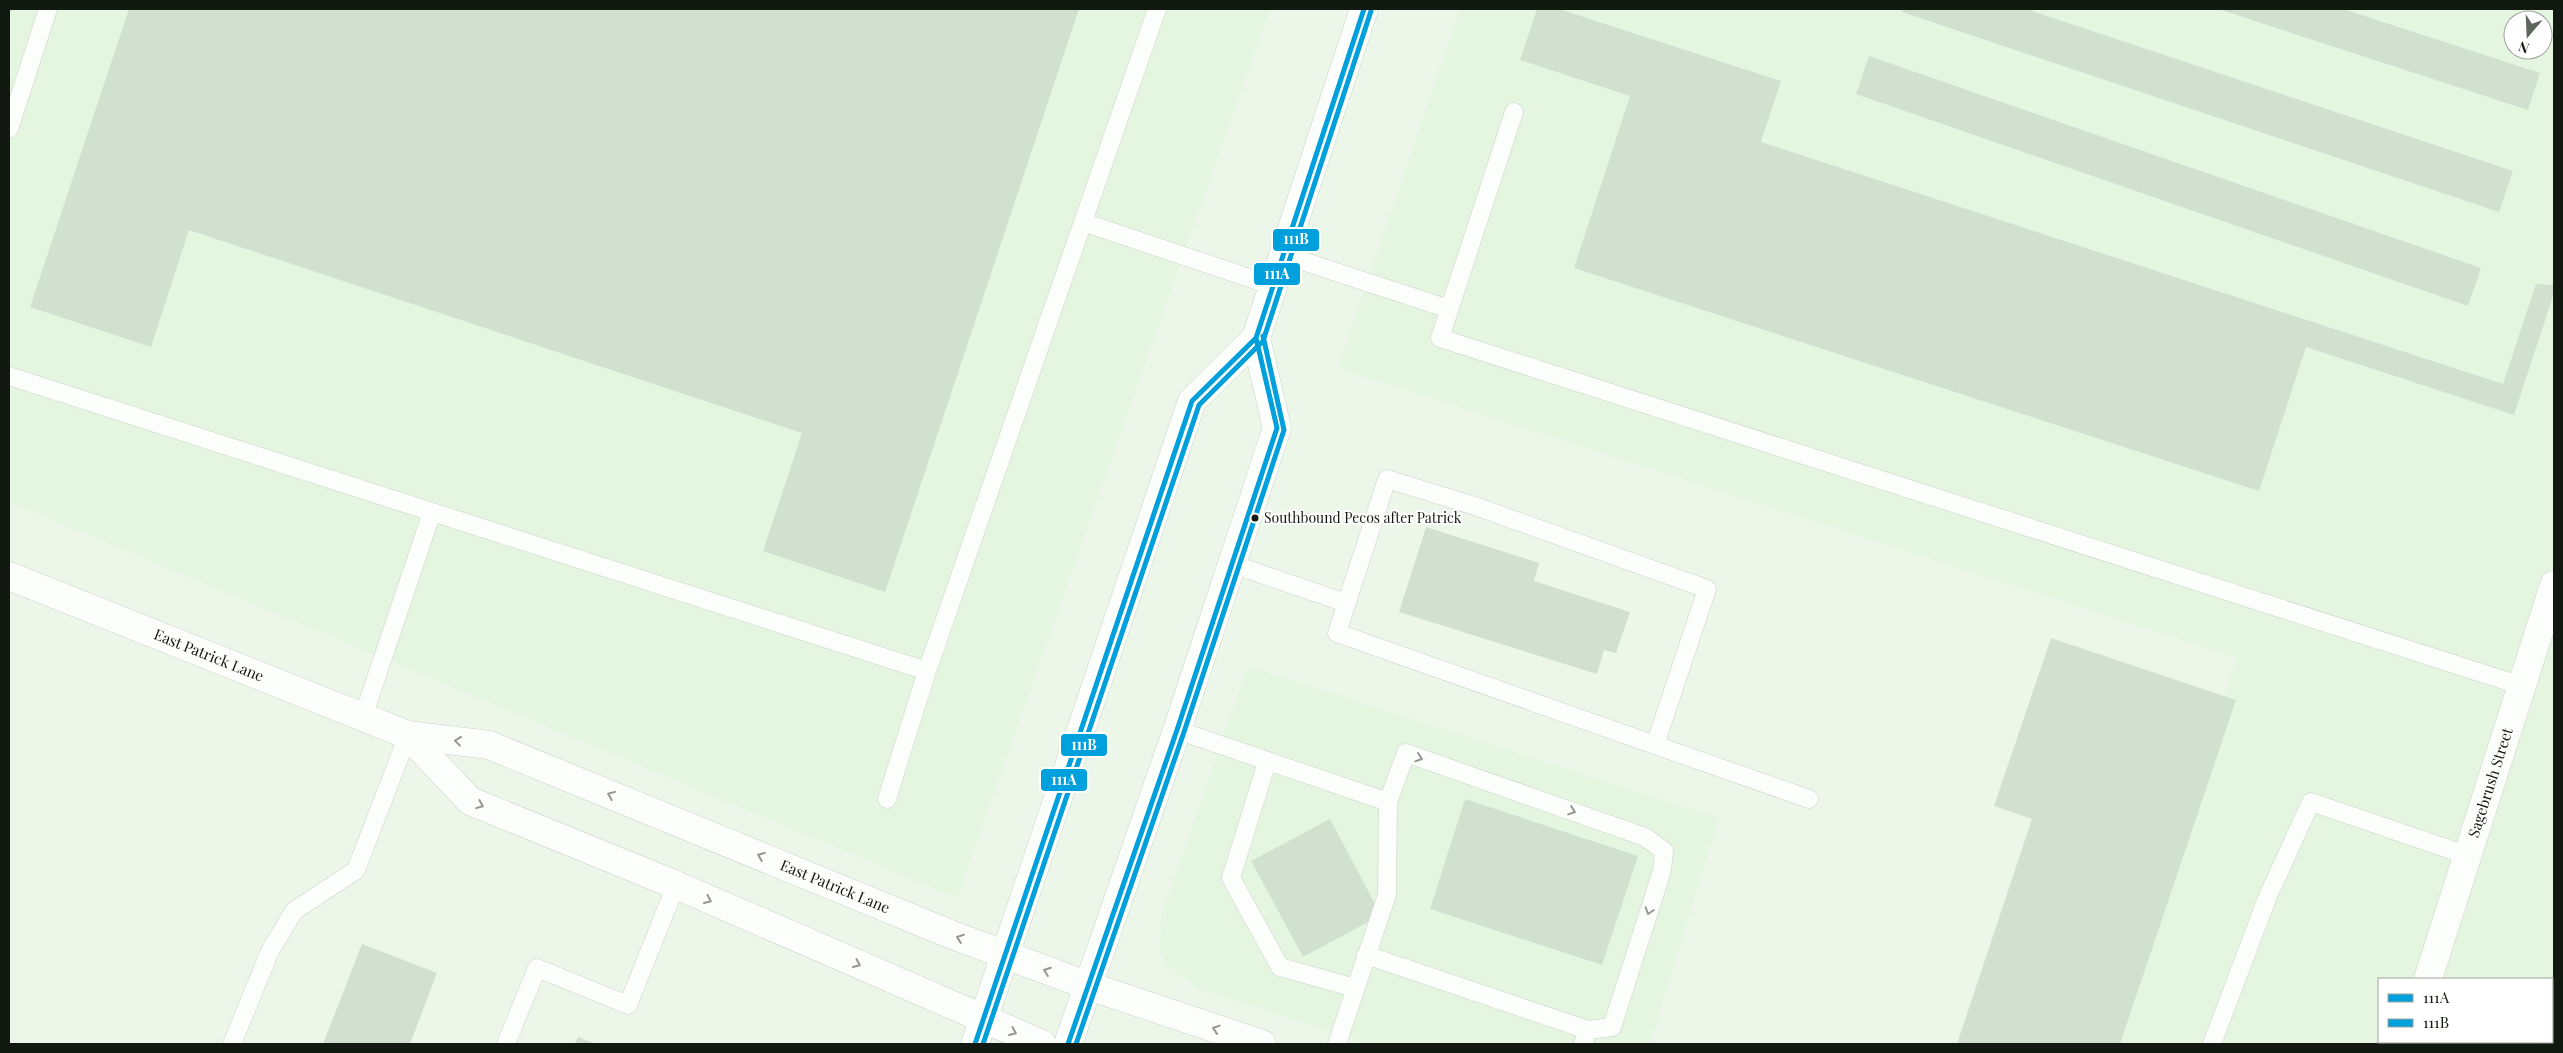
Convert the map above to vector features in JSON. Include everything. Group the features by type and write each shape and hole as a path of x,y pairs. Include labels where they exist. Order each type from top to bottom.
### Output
{"main road":[{"path":"975,1044 1192,400 1256,338 1364,9"},
{"path":"1068,1044 1177,730 1277,428 1256,338"},
{"name":"East Patrick Lane","path":"9,576 408,735 489,745 1006,955 1089,986 1262,1044"},
{"name":"Sagebrush Street","path":"2428,978 2469,856 2554,585"},
{"name":"East Patrick Lane","path":"408,735 470,801 676,885 1042,1044"}],"lane":[{"path":"9,128 48,9"},
{"path":"887,799 927,671 1157,9"},
{"path":"1514,112 1440,338 2522,686"},
{"path":"1083,222 1274,286"},
{"path":"1284,255 1449,309"},
{"path":"9,376 927,671"},
{"path":"1655,745 1707,589 1475,506 1388,479 1337,632 1655,745 1809,799"},
{"path":"363,717 432,512"},
{"path":"1232,564 1346,603"},
{"path":"1177,730 1388,802"},
{"path":"232,1044 270,951 294,911 356,870 408,735"},
{"path":"1337,1044 1366,955 1387,895 1388,802 1406,753 1645,837 1664,851 1662,872 1612,1027 1586,1037 1366,955"},
{"path":"1267,762 1231,878 1280,967 1355,988"},
{"path":"2212,1044 2268,896 2311,802 2469,856"},
{"path":"506,1044 537,968 628,1004 676,885"}],"shaded area":[{"path":"9,9 1270,9 957,898 9,502"},
{"path":"1460,9 2554,9 2554,1044 2105,1044 2237,658 1338,368"},
{"path":"1248,666 1719,818 1650,1044 1369,1044 1199,989 1166,965 1160,951 1161,916"}],"building":[{"path":"129,9 1079,9 885,592 763,551 802,433 189,230 151,347 30,307"},
{"path":"1537,9 1559,9 1781,81 1761,142 2503,384 2536,284 2554,285 2554,293 2514,415 2306,347 2259,491 1574,268 1630,96 1520,60"},
{"path":"1903,9 2026,9 2513,171 2499,212 1902,12"},
{"path":"2218,9 2343,9 2540,73 2528,110"},
{"path":"1869,56 2481,268 2468,306 1856,94"},
{"path":"1426,527 1539,563 1534,581 1630,612 1616,653 1604,650 1597,674 1399,612"},
{"path":"2051,638 2236,700 2120,1044 1957,1044 2032,819 1994,806"},
{"path":"1465,799 1638,856 1602,965 1430,909"},
{"path":"1330,819 1381,915 1303,957 1251,861"},
{"path":"362,944 437,973 410,1044 323,1044"},
{"path":"578,1037 596,1044 575,1044"}],"transit line":[{"name":"111A","path":"975,1044 1192,401 1256,338 1364,9"},
{"name":"111B","path":"983,1044 1199,405 1263,341 1371,11"},
{"name":"111B","path":"1076,1044 1184,732 1284,430 1263,336"},
{"name":"111A","path":"1068,1044 1177,730 1277,428 1256,338"}],"place":[{"name":"Southbound Pecos after Patrick","path":"1255,518"}]}
